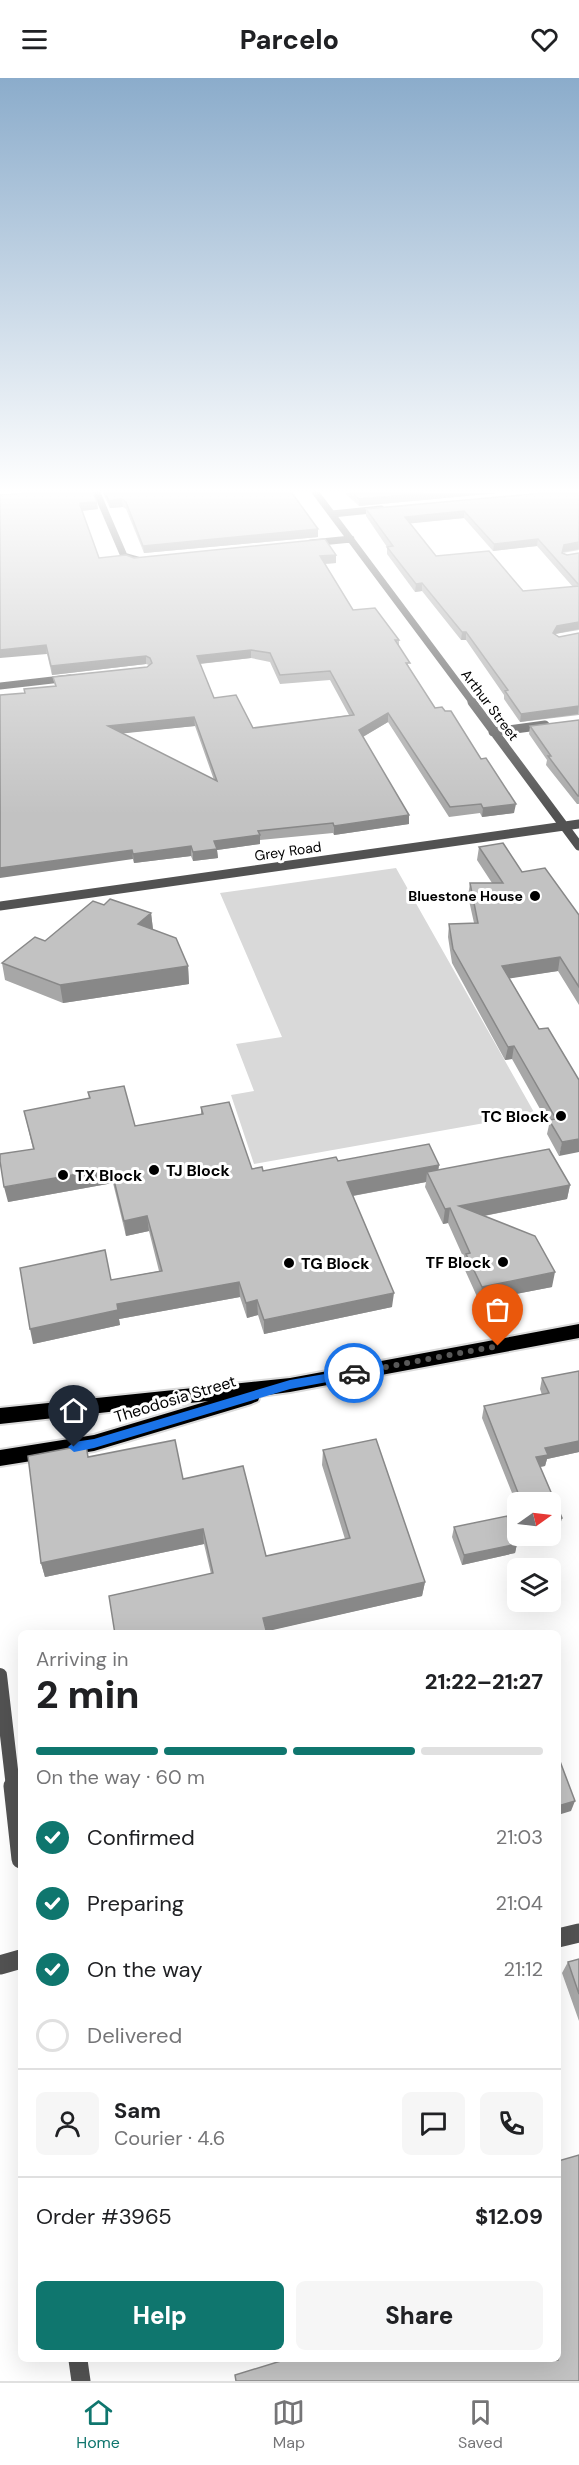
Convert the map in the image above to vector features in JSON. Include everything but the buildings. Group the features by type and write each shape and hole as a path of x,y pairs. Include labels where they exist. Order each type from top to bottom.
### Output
{"highway":[{"name":"Theodosia Street","path":"0,1416 290,1385 579,1331"},
{"name":"Theodosia Street","path":"0,1458 94,1443 290,1385"}],"street":[{"name":"Arthur Street","path":"396,600 579,846"},
{"path":"0,686 79,677"},
{"path":"493,732 558,724"},
{"name":"Grey Road","path":"0,906 579,824"},
{"path":"0,1675 18,1833"},
{"path":"561,1937 579,1933"},
{"path":"0,1965 18,1960"},
{"path":"78,2362 81,2381"}],"shaded area":[{"path":"396,868 535,1114 254,1164 231,1095 254,1091 236,1044 282,1037 220,893"}],"way so far":[{"path":"354,1373 498,1346"}],"place":[{"name":"Bluestone House","path":"535,896"},
{"name":"TC Block","path":"561,1116"},
{"name":"TJ Block","path":"154,1170"},
{"name":"TX Block","path":"63,1175"},
{"name":"TF Block","path":"503,1262"},
{"name":"TG Block","path":"289,1263"}],"route":[{"path":"74,1447 290,1385 354,1373"}]}
